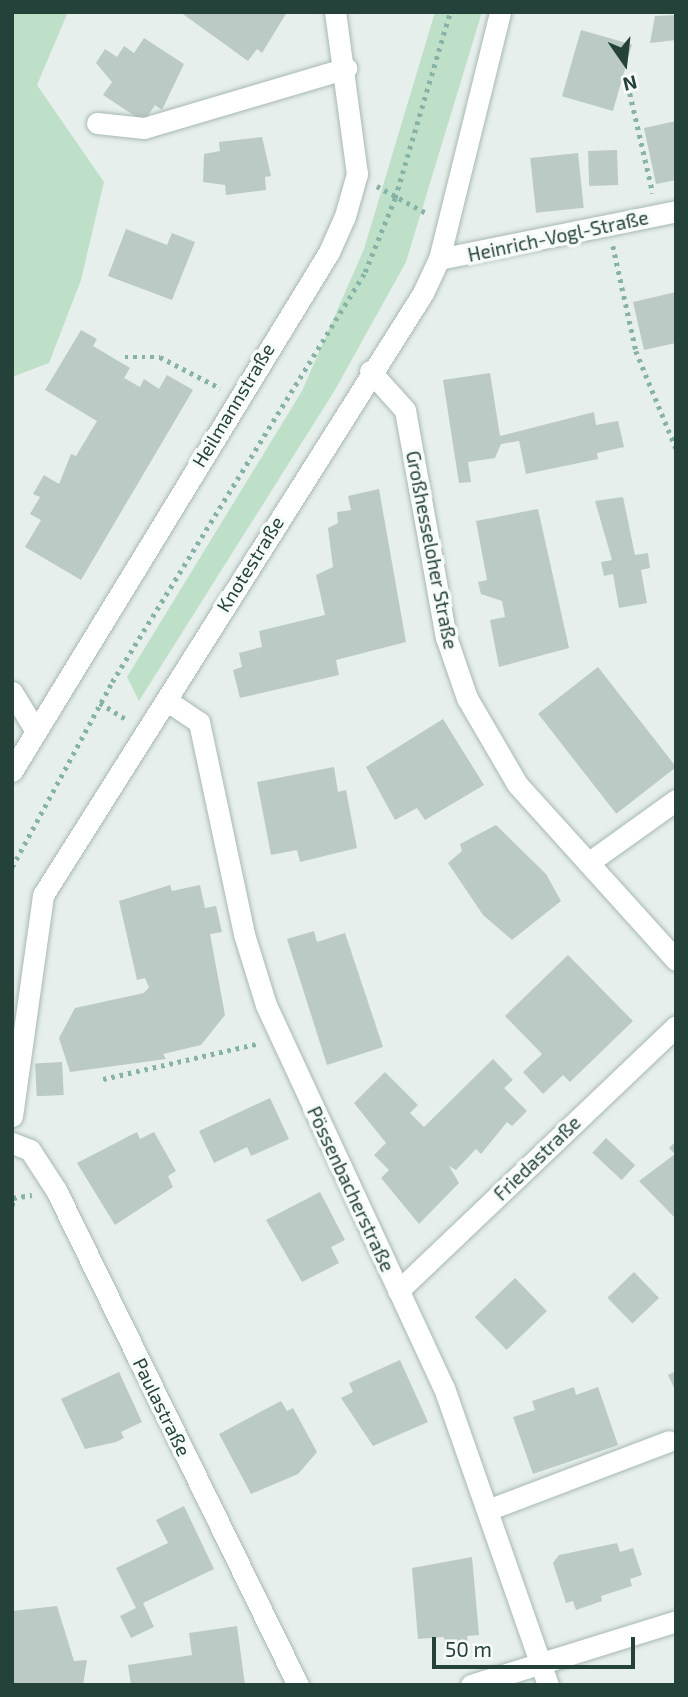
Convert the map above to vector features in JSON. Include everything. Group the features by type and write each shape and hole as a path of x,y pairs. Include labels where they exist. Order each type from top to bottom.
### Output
{"street":[{"name":"Heilmannstraße","path":"12,771 237,396 330,252 352,197 357,174 346,68 335,12"},
{"name":"Knotestraße","path":"12,1116 43,895 439,259 500,12"},
{"path":"97,123 144,128 346,68"},
{"name":"Heinrich-Vogl-Straße","path":"439,259 667,213"},
{"name":"Großhesseloher Straße","path":"370,372 405,410 446,637 467,698 517,784 676,960"},
{"path":"12,692 36,731"},
{"name":"Pössenbacherstraße","path":"166,700 199,722 243,934 281,1038 444,1388 490,1508 546,1676"},
{"path":"588,863 676,800"},
{"name":"Friedastraße","path":"398,1291 676,1026"},
{"name":"Paulastraße","path":"12,1143 30,1150 56,1190 298,1685"},
{"path":"490,1508 669,1441"},
{"path":"471,1685 546,1676 676,1621"}],"path":[{"path":"12,867 100,703 365,272 395,198 450,12"},
{"path":"628,85 667,213"},
{"path":"395,198 447,224"},
{"path":"608,225 636,351 676,448"},
{"path":"125,357 160,357 237,396"},
{"path":"100,703 145,730"},
{"path":"103,1079 281,1038"}],"green space":[{"path":"12,12 68,12 37,85 104,182 81,280 49,363 12,377"},
{"path":"435,12 482,12 406,262 335,390 139,701 127,677 302,391 364,249"}],"building":[{"path":"180,12 287,12 262,53 257,49 248,61"},
{"path":"676,15 676,40 650,43 655,16"},
{"path":"581,30 632,45 613,111 562,96"},
{"path":"144,38 184,64 162,110 155,105 144,122 103,95 112,82 96,63 105,49 117,57 124,46 134,53"},
{"path":"676,121 676,180 656,184 644,128"},
{"path":"262,137 271,176 265,177 266,190 226,195 225,185 203,182 204,154 220,151 219,142"},
{"path":"617,150 618,185 589,186 588,151"},
{"path":"578,153 584,208 536,213 530,158"},
{"path":"126,229 167,245 172,233 195,242 172,300 108,276"},
{"path":"676,292 676,343 644,350 633,302"},
{"path":"81,330 97,339 93,346 130,368 124,378 140,387 144,379 159,389 167,375 193,390 81,580 25,547 41,520 30,514 40,497 33,494 44,475 59,484 71,454 76,456 97,421 45,390"},
{"path":"490,373 500,436 594,412 596,425 618,421 624,447 597,453 598,459 526,474 519,441 501,444 495,458 468,462 471,482 459,483 443,380"},
{"path":"379,489 406,642 336,660 339,675 240,698 233,670 242,667 239,653 262,647 259,631 325,615 316,575 333,567 328,528 338,523 337,512 351,510 348,496"},
{"path":"623,497 635,555 648,553 650,568 641,570 647,603 619,608 613,574 604,576 601,562 612,560 595,501"},
{"path":"538,509 569,648 499,667 490,620 505,617 502,601 481,594 478,582 487,580 476,521"},
{"path":"598,667 676,767 616,814 538,714"},
{"path":"443,719 484,785 425,820 417,808 395,820 366,767"},
{"path":"334,767 338,792 346,790 357,848 300,862 297,850 271,855 257,782"},
{"path":"496,825 546,874 561,901 512,940 483,915 448,863 462,851 460,844"},
{"path":"170,885 172,891 200,885 205,908 216,906 222,932 210,934 225,1015 201,1045 163,1054 166,1059 70,1072 59,1038 75,1008 144,993 149,987 145,978 137,980 119,901"},
{"path":"314,931 317,942 345,933 383,1047 327,1065 287,939"},
{"path":"568,955 633,1021 570,1082 563,1075 543,1094 523,1072 542,1054 505,1016"},
{"path":"493,1059 513,1080 504,1088 527,1111 512,1126 507,1122 481,1154 476,1149 456,1170 449,1166 459,1183 419,1224 381,1178 389,1170 374,1155 386,1143 354,1103 385,1072 418,1105 410,1113 424,1127"},
{"path":"62,1062 64,1095 37,1096 35,1063"},
{"path":"270,1098 289,1139 251,1156 247,1147 214,1163 199,1131"},
{"path":"137,1132 140,1139 154,1132 176,1171 168,1176 173,1187 115,1225 77,1163"},
{"path":"606,1138 635,1165 622,1180 592,1153"},
{"path":"676,1141 676,1219 639,1181 675,1154 669,1148"},
{"path":"320,1192 345,1240 331,1247 339,1263 302,1282 266,1220"},
{"path":"634,1272 659,1298 632,1324 607,1298"},
{"path":"515,1278 547,1311 507,1350 475,1317"},
{"path":"400,1360 428,1422 373,1446 341,1398 353,1392 349,1383"},
{"path":"676,1371 676,1392 668,1375"},
{"path":"119,1372 142,1422 121,1432 124,1438 116,1442 85,1449 61,1399"},
{"path":"574,1387 576,1395 598,1387 618,1445 533,1474 513,1417 535,1410 532,1401"},
{"path":"281,1401 287,1411 293,1408 317,1452 298,1474 251,1494 219,1434"},
{"path":"184,1506 214,1569 143,1603 154,1627 131,1638 120,1616 136,1608 116,1568 168,1543 156,1520"},
{"path":"617,1543 620,1552 633,1548 642,1575 630,1579 632,1586 601,1596 602,1601 576,1610 573,1601 566,1603 553,1563 559,1555"},
{"path":"472,1557 479,1635 467,1636 468,1645 445,1647 444,1637 418,1639 412,1568"},
{"path":"57,1606 74,1661 87,1660 83,1685 12,1685 12,1611"},
{"path":"237,1626 245,1685 131,1685 128,1665 192,1655 189,1633"}]}
